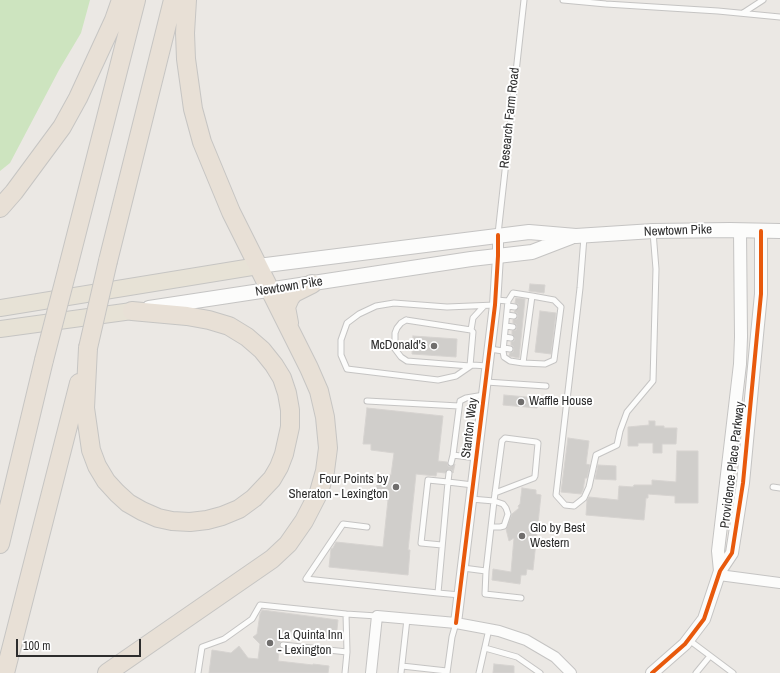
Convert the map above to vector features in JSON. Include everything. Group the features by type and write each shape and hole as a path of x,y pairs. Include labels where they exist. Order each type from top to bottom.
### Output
{"highway":[{"path":"0,208 14,192 62,127 78,98 114,20 121,0"},
{"path":"0,544 44,360 136,0"},
{"path":"5,673 88,348 108,261 173,0"},
{"path":"106,673 272,559 288,544 304,521 319,492 325,471 328,448 325,417 319,391 231,212 202,142 193,109 186,59 185,33 187,0"},
{"name":"Newtown Pike","path":"0,308 258,266"},
{"path":"290,330 286,314 288,303 294,293 312,284"},
{"path":"88,348 85,408 91,450 97,466 106,482 128,503 158,518 172,521 190,522 222,516 239,509 254,498 272,479 279,467 284,454 290,426 290,410 287,394 282,378 274,365 262,350 247,337 229,326 209,320 187,316 132,311"},
{"name":"Newtown Pike","path":"0,329 132,311"}],"main road":[{"name":"Newtown Pike","path":"258,266 529,232 580,236 653,231 780,231"},
{"name":"Newtown Pike","path":"132,311 471,259 532,252 580,236"}],"street":[{"name":"Providence Place Parkway","path":"720,573 718,551 740,364 740,230"},
{"name":"Providence Place Parkway","path":"652,673 688,640 704,619 720,573 732,553 743,483 761,294 761,231"},
{"name":"Stanton Way","path":"456,623 490,349 495,302 498,235"},
{"path":"720,573 780,583"},
{"path":"371,673 377,616 456,623 489,629 526,640 555,658 571,673"}],"lane":[{"name":"Research Farm Road","path":"498,235 524,0"},
{"path":"563,0 780,17"},
{"path":"673,0 673,8"},
{"path":"743,13 763,0"},
{"path":"580,236 580,288 556,495 565,505 574,506 584,498 589,487 596,455 617,445 627,412 653,381 656,269 653,231"},
{"path":"513,294 554,300 562,307 554,360 545,364 522,363 510,361 504,357 503,350 508,303 513,294"},
{"path":"522,363 527,308 532,296"},
{"path":"484,306 473,318 471,330 473,332 470,366 456,376 438,380 347,369 341,355 341,340 347,322 359,314 376,306 394,303 447,307 484,306 495,302 508,303 515,307"},
{"path":"507,315 514,316"},
{"path":"471,330 406,320 401,323 395,333 395,349 397,354 407,361 488,366"},
{"path":"506,326 513,327"},
{"path":"504,337 511,338"},
{"path":"490,349 510,349"},
{"path":"486,382 546,386"},
{"path":"451,462 460,402 466,398 484,395"},
{"path":"367,401 459,406"},
{"path":"495,493 532,480 535,476 538,443 505,438 502,441 495,493 494,501 486,571 485,594 521,598"},
{"path":"453,455 476,458"},
{"path":"438,593 449,473"},
{"path":"442,545 422,543 428,480 473,485"},
{"path":"774,488 780,488"},
{"path":"471,499 494,501 502,504 506,508 508,514 504,526 491,527"},
{"path":"367,527 343,524 306,579 460,595"},
{"path":"463,568 486,571"},
{"path":"198,673 202,647 224,639 252,618 260,605 377,616"},
{"path":"345,673 347,652 346,614"},
{"path":"401,673 407,619"},
{"path":"402,666 447,672 452,637 456,623"},
{"path":"479,673 489,629"},
{"path":"688,640 733,673"},
{"path":"283,645 347,652"},
{"path":"485,648 517,657 540,673"},
{"path":"696,673 710,656"}],"green space":[{"path":"0,0 90,0 81,33 59,70 10,163 0,171"}],"building":[{"path":"530,284 545,285 544,293 529,291"},
{"path":"516,298 525,299 519,358 509,356 514,349 511,345 511,342 514,341 515,338 512,331 516,330 517,327 516,324 513,323 513,320 517,319 518,316 517,313 514,312 519,307 518,304 515,303"},
{"path":"540,311 556,313 551,354 535,352"},
{"name":"McDonald's","path":"413,336 457,339 456,357 412,354"},
{"name":"Waffle House","path":"504,395 538,398 537,408 503,405"},
{"name":"Four Points by Sheraton - Lexington","path":"367,408 443,416 438,461 447,462 448,466 450,467 455,464 453,473 452,470 449,469 445,473 437,472 436,476 416,474 408,550 410,550 408,575 329,567 331,549 336,542 383,547 388,500 375,498 378,474 391,475 394,453 371,450 371,444 363,444"},
{"path":"649,421 655,421 655,426 677,428 676,444 662,444 662,453 653,453 653,443 638,443 638,446 628,446 628,427 649,425"},
{"path":"568,438 589,441 586,464 590,465 581,494 561,492"},
{"path":"677,451 698,451 698,503 675,503 675,496 648,494 648,498 646,498 644,520 586,515 587,500 589,497 618,500 619,486 633,487 634,485 652,485 652,480 676,482"},
{"path":"598,465 616,466 616,480 595,479"},
{"name":"Glo by Best Western","path":"522,488 536,490 536,494 541,495 533,570 527,569 526,575 521,575 520,584 492,580 493,569 511,572 514,538 509,541 506,529 512,514 519,508 518,506 520,504"},
{"name":"La Quinta Inn - Lexington","path":"262,610 338,620 336,639 281,633 278,661 329,666 328,673 209,673 212,650 231,653 239,646 248,658 258,659 260,644 253,637 257,634"},
{"path":"494,664 514,666 514,673 493,673"}],"cycle path":[{"path":"652,673 685,644 704,619 720,571 732,553 743,483 761,294 761,231"},
{"path":"456,623 495,305 498,235"}],"place":[{"name":"McDonald's","path":"434,346"},
{"name":"Waffle House","path":"521,402"},
{"name":"Four Points by Sheraton - Lexington","path":"396,487"},
{"name":"Glo by Best Western","path":"522,536"},
{"name":"La Quinta Inn - Lexington","path":"270,643"}]}
